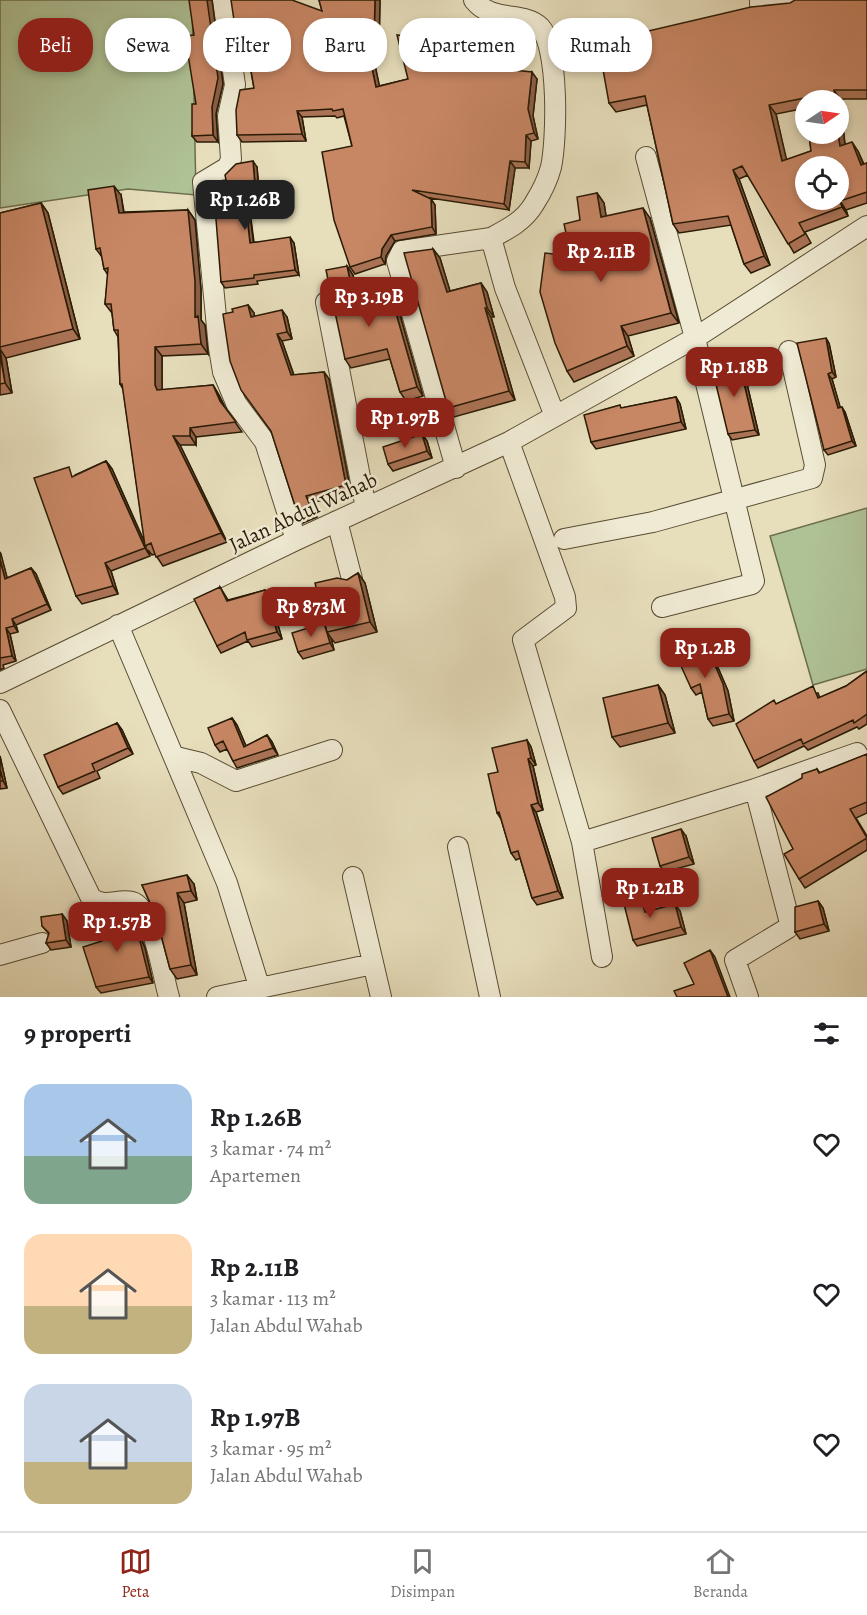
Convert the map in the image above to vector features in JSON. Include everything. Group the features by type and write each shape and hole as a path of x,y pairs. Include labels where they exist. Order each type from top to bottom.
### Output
{"street":[{"path":"223,0 235,85 228,116 231,159 228,167 203,182 219,348 223,372 236,403 265,442 296,540"},
{"path":"456,468 397,261 402,251 492,238 525,217 546,181 554,149 554,83 546,38 541,28 533,22 493,14 474,0"},
{"path":"759,0 760,4 795,0"},
{"path":"646,157 695,338 733,500 754,576 752,584 662,607"},
{"name":"Jalan Abdul Wahab","path":"0,683 296,540 509,442 695,338 867,226"},
{"path":"492,238 505,288 555,416"},
{"path":"326,302 366,508"},
{"path":"564,539 653,522 807,481 815,473 789,351"},
{"path":"509,442 565,597 566,608 561,614 523,640 582,842 602,957"},
{"path":"337,521 352,579"},
{"path":"118,625 176,757 226,883 259,986"},
{"path":"0,710 91,898 105,905 131,902 137,904 147,920 169,997"},
{"path":"176,757 201,763 236,781 332,750"},
{"path":"582,842 755,789 857,753"},
{"path":"748,997 735,960 788,928 790,923 755,789"},
{"path":"458,848 490,997"},
{"path":"353,877 381,997"},
{"path":"0,956 42,944"},
{"path":"216,997 259,986 373,964"}],"green space":[{"path":"0,0 192,0 196,195 128,189 0,208"},
{"path":"867,508 867,669 813,685 770,536"}],"building":[{"path":"189,0 207,0 210,18 203,18 203,72 217,72 218,78 212,107 213,135 192,136 192,104 196,104 191,72 191,35 194,35"},
{"path":"231,0 292,0 322,11 319,0 375,0 375,18 303,18 303,72 373,72 376,87 408,79 406,72 532,72 528,109 534,133 526,135 525,162 510,161 504,204 412,190 431,199 432,227 391,235 382,249 381,257 350,267 334,220 322,152 352,146 343,109 297,111 302,134 237,135 236,110 240,90 254,88 251,72 291,72 291,18 234,18"},
{"path":"795,0 867,0 867,90 795,90 795,100 769,105 782,161 795,157 795,210 834,210 799,223 805,234 788,244 742,166 733,170 764,256 744,264 728,216 673,224 645,96 609,103 603,72 652,72 652,30 751,7 790,3"},
{"path":"852,142 861,165 867,163 867,192 849,198 849,156 796,156 811,151 810,144 840,144 840,146"},
{"path":"253,161 256,197 245,198 250,243 290,237 295,270 221,282 213,182 226,180 225,175 236,164"},
{"path":"114,186 119,213 188,210 195,281 195,317 198,316 201,344 155,347 157,390 213,385 220,401 236,422 190,428 190,436 173,436 221,533 156,557 151,543 145,546 122,384 120,384 118,330 114,330 111,304 105,304 108,268 104,269 100,248 96,249 88,190"},
{"path":"597,193 601,217 643,208 671,313 621,326 627,346 567,371 555,343 540,292 545,253 571,256 564,224 580,220 577,197"},
{"path":"41,203 73,329 0,347 0,213"},
{"path":"433,249 447,292 481,283 487,308 485,308 509,391 448,408 404,253"},
{"path":"347,266 355,303 363,301 365,306 392,299 417,387 400,392 387,349 345,359 326,270"},
{"path":"248,305 251,317 282,310 287,332 277,334 291,375 324,372 346,485 306,496 312,510 298,515 271,431 241,390 230,361 223,314"},
{"path":"826,338 832,372 828,374 838,408 842,407 852,441 824,450 797,343"},
{"path":"0,354 5,383 0,384"},
{"path":"739,362 755,430 728,434 712,368"},
{"path":"676,397 681,422 591,442 584,415 620,405 621,408"},
{"path":"422,434 427,451 388,464 383,447"},
{"path":"106,461 145,548 105,563 113,586 76,596 34,478 69,467 72,477"},
{"path":"0,560 5,579 31,568 47,604 12,619 14,626 6,628 12,656 0,658"},
{"path":"358,573 370,622 327,632 315,583 337,578 347,580"},
{"path":"220,587 227,601 265,590 277,632 247,640 245,632 217,646 194,599"},
{"path":"324,623 330,643 298,652 292,633"},
{"path":"705,642 723,684 729,714 708,719 700,684 691,688 676,655"},
{"path":"867,671 867,714 854,723 853,720 803,744 801,739 754,761 736,724 774,700 776,704 813,686 818,698 846,686"},
{"path":"658,685 668,723 612,737 603,698"},
{"path":"232,718 244,747 267,735 273,748 233,761 223,741 215,745 208,728"},
{"path":"117,723 128,748 92,764 95,771 58,787 44,755"},
{"path":"527,740 531,758 528,759 538,803 531,805 558,891 532,898 518,851 511,853 499,812 497,813 488,774 498,772 492,748"},
{"path":"867,754 867,802 850,809 867,838 799,879 784,854 793,849 766,797 802,778 802,774 817,769 819,773"},
{"path":"681,829 689,857 660,866 652,838"},
{"path":"187,875 191,891 177,893 191,965 170,969 156,916 142,885"},
{"path":"640,895 645,912 675,904 681,927 633,940 623,900"},
{"path":"818,901 824,924 795,932 795,907"},
{"path":"128,912 140,941 149,977 96,987 83,947 102,941 95,924"},
{"path":"62,914 66,940 46,943 49,933 42,926 41,917"},
{"path":"710,950 728,997 677,997 674,991 694,984 684,963"}]}
